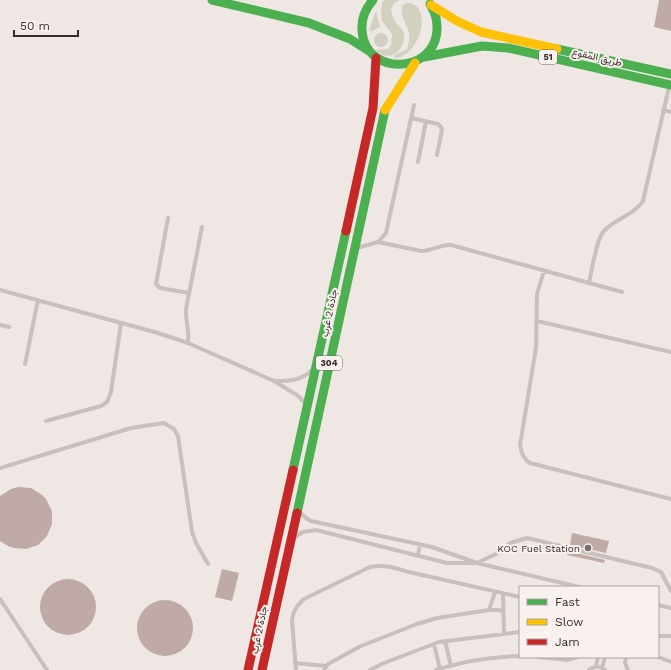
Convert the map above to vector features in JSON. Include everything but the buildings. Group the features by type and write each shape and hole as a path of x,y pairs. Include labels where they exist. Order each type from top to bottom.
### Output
{"main road":[{"name":"51","path":"212,0 309,23 350,39 369,50"},
{"name":"51","path":"373,0 368,5 363,16 361,28 363,40 376,58 388,64 401,66 415,63 424,57 432,48 436,38 438,26 436,15 429,2"},
{"name":"طريق المقوع","path":"429,2 457,21 481,32 671,74"},
{"name":"طريق المقوع","path":"424,57 482,46 508,48 670,85"},
{"name":"جادة 2 غرب","path":"248,670 373,108 376,58"},
{"name":"جادة 2 غرب","path":"262,670 385,110 415,63"}],"lane":[{"path":"589,283 598,241 603,232 611,225 634,211 643,201 670,85"},
{"path":"378,242 384,236 387,228 414,106"},
{"path":"663,110 671,112"},
{"path":"411,118 438,124 442,128 437,155"},
{"path":"418,162 426,121"},
{"path":"168,218 156,284 160,288 189,293"},
{"path":"188,343 189,330 185,314 202,227"},
{"path":"354,248 378,242 421,251 426,251 444,245 451,246 622,292"},
{"path":"544,271 537,294 536,348 520,445 521,452 526,461 671,499"},
{"path":"0,290 158,333 188,343 274,380 297,395 307,405"},
{"path":"25,364 38,300"},
{"path":"537,321 671,352"},
{"path":"46,421 97,407 107,402 111,392 120,323"},
{"path":"0,325 9,328"},
{"path":"274,380 293,381 300,379 311,371 315,365"},
{"path":"0,468 131,428 160,423 168,424 174,429 178,436 192,532 196,543 208,564"},
{"path":"297,510 306,518 317,522 420,544 444,551 477,564 575,586"},
{"path":"316,530 317,522"},
{"path":"290,544 298,535 309,530 316,530 447,563 477,564 496,554 510,544 527,538 652,568 661,572 671,591"},
{"path":"418,555 420,544"},
{"path":"296,670 292,621 296,607 304,599 370,567 391,566 408,572 519,597"},
{"path":"489,610 496,592"},
{"path":"503,593 504,633"},
{"path":"0,599 47,670"},
{"path":"659,605 671,608"},
{"path":"295,663 325,668 361,646 410,626 437,618 489,610 499,610 503,612"},
{"path":"370,670 384,663 445,641 519,632"},
{"path":"659,636 671,636"},
{"path":"445,641 450,666"},
{"path":"434,644 438,669 496,657 519,656"},
{"path":"659,657 671,662"},
{"path":"548,658 568,660 574,658"},
{"path":"589,670 596,666 598,658"},
{"path":"596,666 603,669 605,658"},
{"path":"626,658 625,664 628,670"}],"green space":[{"path":"384,0 400,0 394,3 391,9 394,20 404,34 403,44 400,49 395,54 389,56 382,55 375,50 388,49 391,45 392,34 382,21 381,11"},
{"path":"406,3 414,5 419,10 422,18 421,28 413,47 406,54 396,58 394,57 395,55 407,49 409,41 408,29 402,15 403,5"},
{"path":"376,11 380,27 370,32 371,24"},
{"path":"378,33 384,33 388,37 388,43 384,47 378,47 374,43 374,37"}],"traffic: fast":[{"path":"212,0 309,23 350,39 369,51"},
{"path":"373,0 364,14 362,31 367,47 377,58 390,63 405,64 418,59 430,50 436,36 436,18 430,4"},
{"path":"424,57 482,46 508,48 671,85"},
{"path":"557,49 671,74"},
{"path":"297,513 385,110"},
{"path":"293,470 346,231"}],"traffic: slow":[{"path":"431,5 457,21 481,32 557,49"},
{"path":"385,110 415,63"}],"traffic: jam":[{"path":"346,231 373,108 376,58"},
{"path":"248,670 293,470"},
{"path":"262,670 297,513"}],"place":[{"name":"KOC Fuel Station","path":"588,548"}]}
